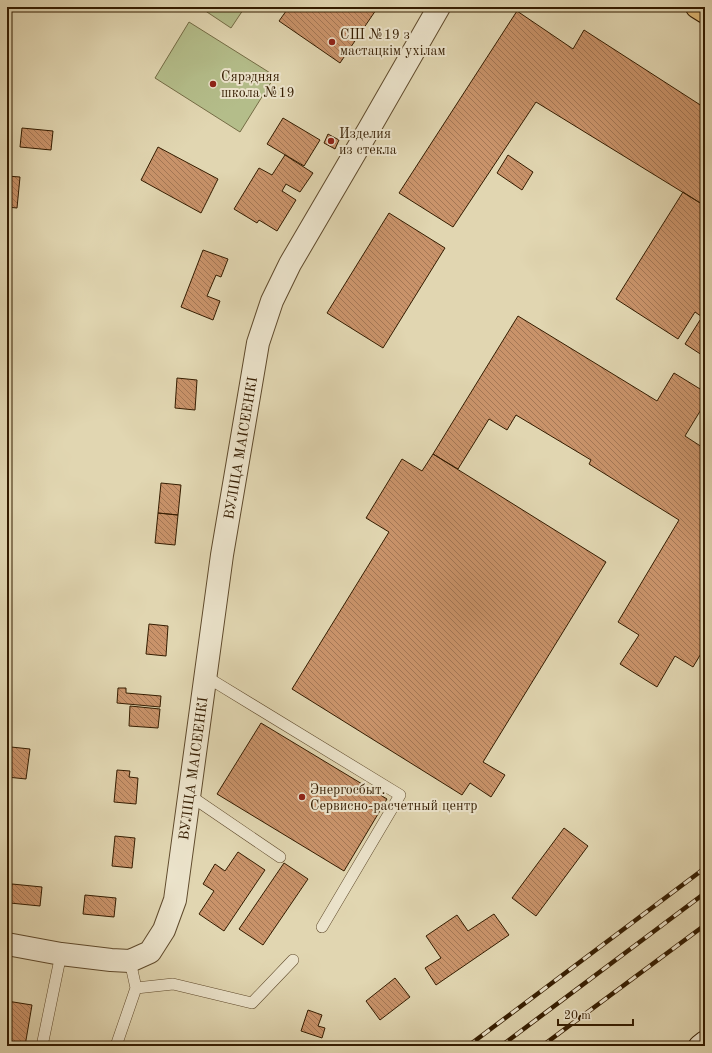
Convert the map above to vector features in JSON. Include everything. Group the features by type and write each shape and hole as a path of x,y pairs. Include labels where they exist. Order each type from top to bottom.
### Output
{"main road":[{"path":"697,7 705,12"}],"street":[{"name":"ВУЛІЦА МАІСЕЕНКІ","path":"130,961 150,952 164,930 174,900 222,555 257,351 272,301 290,264 439,7"},
{"path":"7,944 61,954 130,961"},
{"path":"700,1046 705,1042"}],"lane":[{"path":"205,676 400,795 322,927"},
{"path":"189,795 280,857"},
{"path":"42,1046 61,954"},
{"path":"136,988 173,984 252,1004 293,960"},
{"path":"116,1046 136,988 130,961"}],"green space":[{"path":"206,7 245,7 231,28 204,10"},
{"path":"189,22 275,76 240,132 155,78"}],"building":[{"name":"СШ №19 з мастацкім ухілам","path":"289,7 378,7 340,63 279,21"},
{"path":"517,11 573,49 584,30 705,108 705,206 536,102 453,227 399,193"},
{"path":"283,118 320,140 304,166 267,144"},
{"path":"22,128 53,131 51,150 20,147"},
{"name":"Изделия из стекла","path":"328,134 339,140 335,149 324,143"},
{"path":"158,147 218,179 201,213 141,180"},
{"path":"285,155 313,173 300,192 286,184 282,191 296,200 277,231 259,220 257,223 234,209 259,168 272,175"},
{"path":"508,155 533,172 522,190 497,173"},
{"path":"7,176 20,177 17,208 7,207"},
{"path":"683,192 705,206 705,319 695,312 678,339 616,299"},
{"path":"389,213 445,248 383,348 327,313"},
{"path":"203,250 228,259 221,277 216,275 207,296 220,301 213,320 181,307"},
{"path":"518,316 657,401 674,373 705,392 705,403 685,436 705,449 705,612 700,621 705,624 705,647 693,667 675,656 657,687 620,664 639,635 618,622 679,520 589,464 591,460 516,415 507,430 489,419 458,469 433,454"},
{"path":"700,320 705,323 705,357 685,344"},
{"path":"177,378 197,380 195,410 175,408"},
{"path":"433,454 606,562 483,762 505,775 491,797 470,783 462,795 292,689 389,532 366,518 402,459 422,471"},
{"path":"161,483 181,485 178,515 158,513"},
{"path":"158,513 178,515 175,545 155,543"},
{"path":"149,624 168,626 166,656 146,654"},
{"path":"118,688 126,688 126,693 161,696 160,707 117,703"},
{"path":"130,706 160,709 158,728 129,726"},
{"name":"Энергосбыт. Сервисно-расчетный центр","path":"261,723 387,799 344,871 217,794"},
{"path":"11,747 30,749 26,779 7,777"},
{"path":"117,770 130,771 129,777 138,778 136,804 114,802"},
{"path":"564,828 588,846 536,916 512,898"},
{"path":"115,836 135,838 132,868 112,866"},
{"path":"238,852 265,870 224,931 199,914 214,891 203,884 215,864 225,871"},
{"path":"284,863 308,879 263,945 239,929"},
{"path":"12,884 42,887 40,906 10,903"},
{"path":"85,895 116,898 114,917 83,914"},
{"path":"494,914 509,935 436,985 425,968 441,958 426,936 457,915 468,931"},
{"path":"395,978 410,997 380,1020 366,1001"},
{"path":"7,1001 32,1005 25,1046 7,1046"},
{"path":"308,1010 322,1015 318,1026 325,1028 322,1038 301,1031"}],"railway":[{"path":"468,1046 705,868"},
{"path":"501,1046 705,893"},
{"path":"542,1046 705,925"}],"place":[{"name":"СШ №19 з мастацкім ухілам","path":"332,42"},
{"name":"Сярэдняя школа №19","path":"213,84"},
{"name":"Изделия из стекла","path":"331,141"},
{"name":"Энергосбыт. Сервисно-расчетный центр","path":"302,797"}]}
